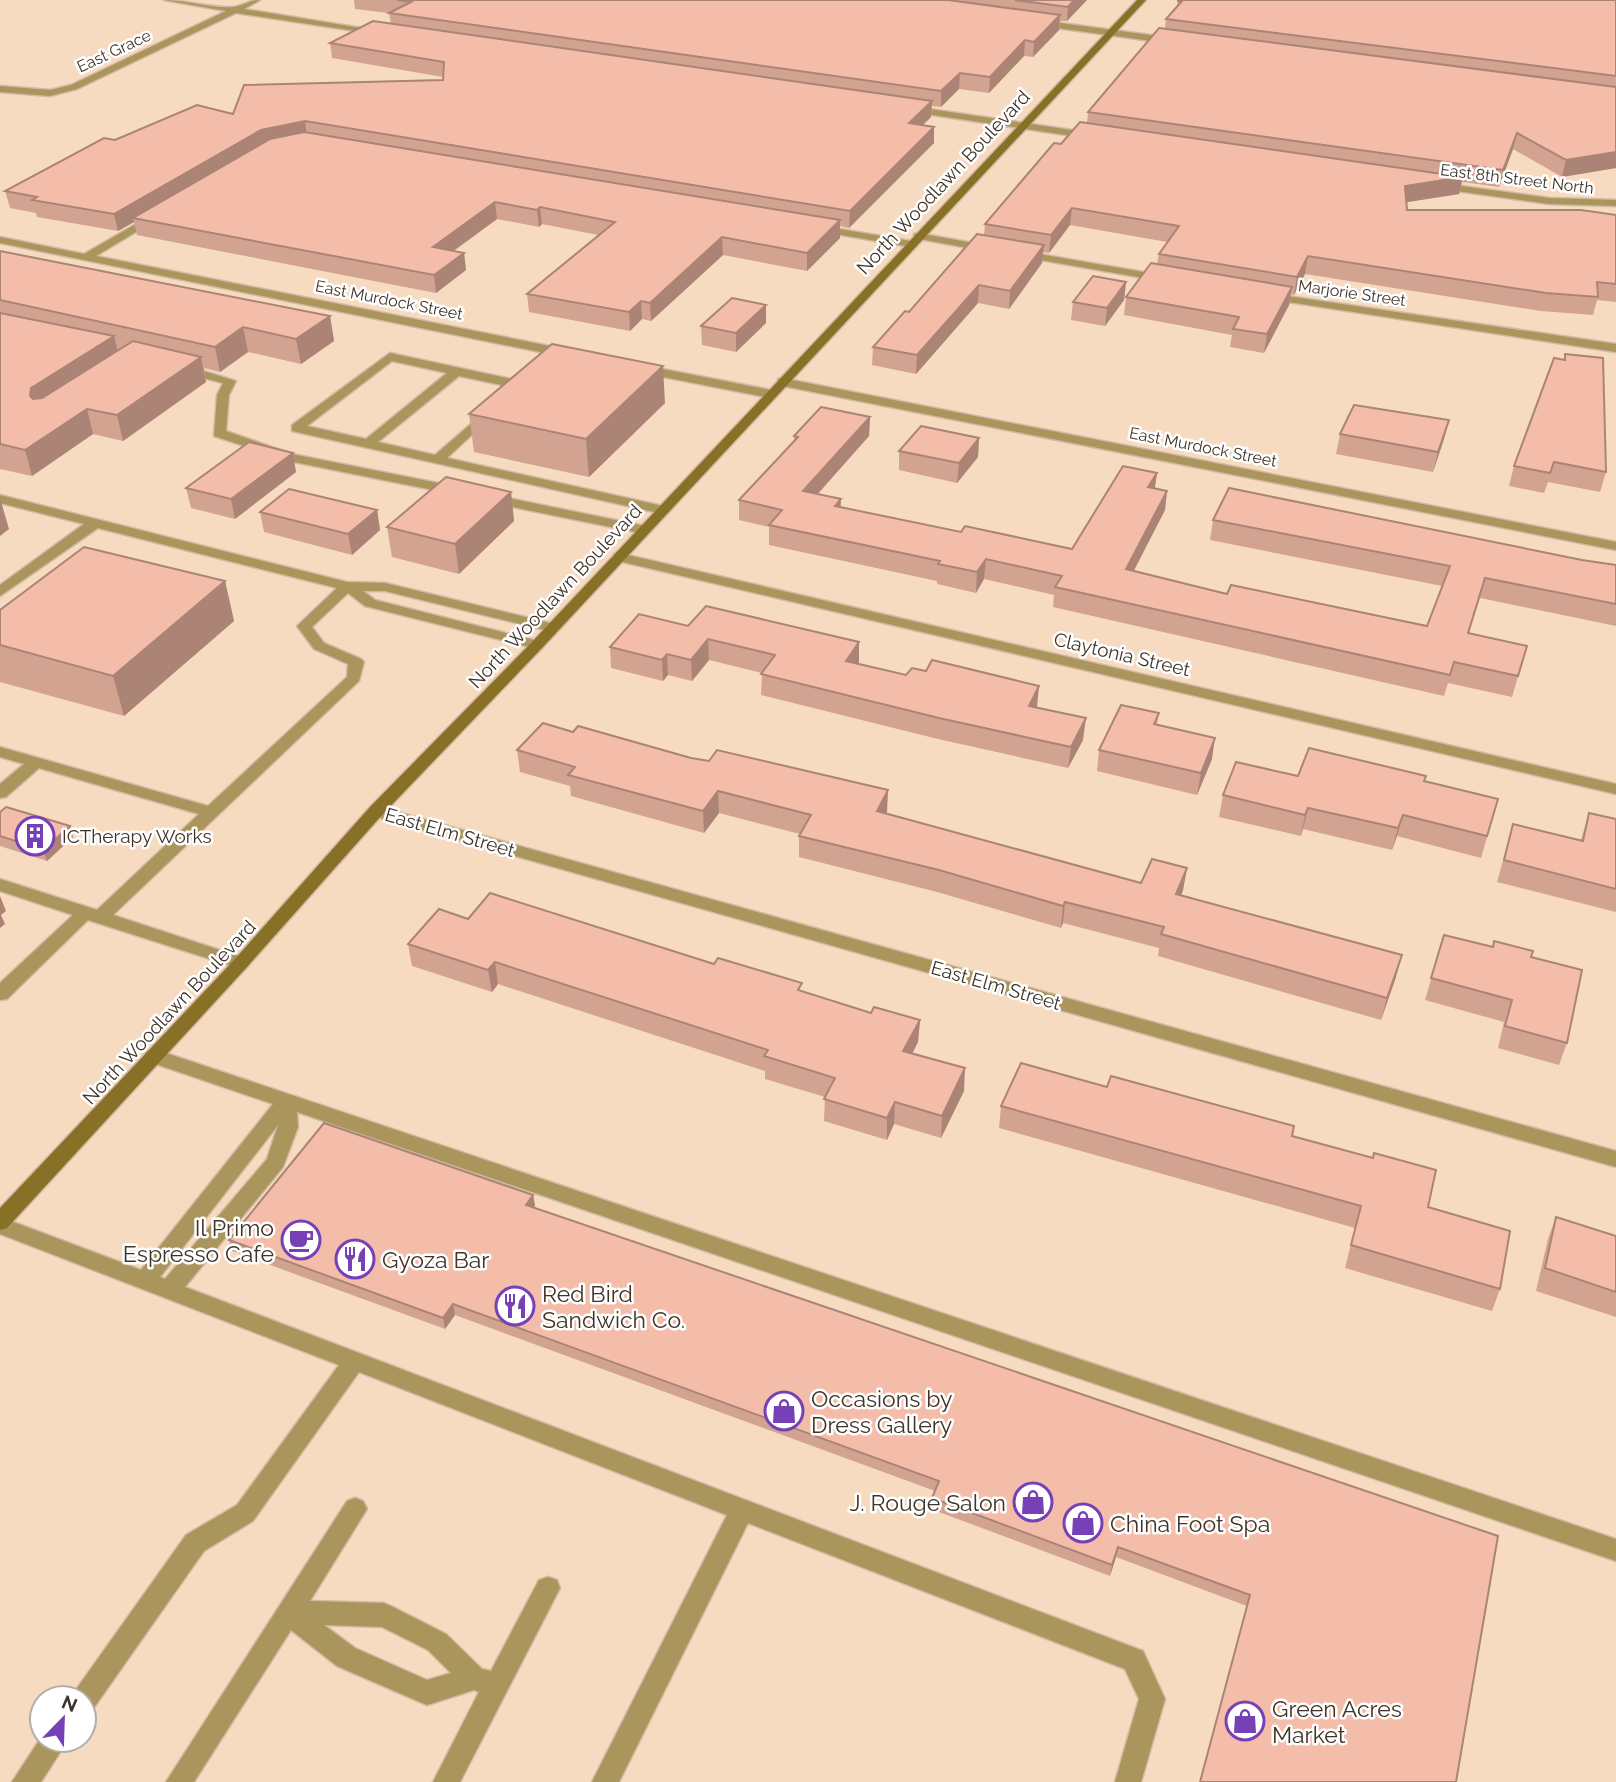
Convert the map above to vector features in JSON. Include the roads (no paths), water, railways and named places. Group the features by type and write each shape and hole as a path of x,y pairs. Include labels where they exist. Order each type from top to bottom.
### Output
{"main road":[{"name":"North Woodlawn Boulevard","path":"0,1224 241,963 376,811 537,645 914,240 1142,0"}],"street":[{"path":"168,0 387,32"},
{"name":"East Grace","path":"0,89 50,93 74,87 256,0"},
{"path":"1026,22 1179,42"},
{"path":"895,107 1103,138"},
{"name":"East 8th Street North","path":"1428,184 1549,201 1616,203"},
{"path":"86,257 169,208"},
{"path":"807,226 999,250"},
{"name":"East Murdock Street","path":"0,240 586,357"},
{"path":"1013,252 1175,280"},
{"name":"Marjorie Street","path":"1256,294 1616,348"},
{"path":"438,459 520,385 390,357 297,428 663,510"},
{"path":"161,364 230,381 223,394 219,433 240,442 289,457 645,530"},
{"path":"627,366 771,394"},
{"path":"368,444 457,372"},
{"name":"East Murdock Street","path":"782,382 1616,546"},
{"path":"0,499 347,586 384,587 553,628"},
{"path":"0,592 95,523"},
{"name":"Claytonia Street","path":"619,558 1616,789"},
{"path":"347,586 370,603 537,645"},
{"path":"0,994 212,812 354,678 356,662 320,646 304,626 347,586"},
{"path":"0,752 212,812"},
{"path":"0,793 36,762"},
{"name":"East Elm Street","path":"376,811 1616,1159"},
{"path":"0,885 241,963"},
{"path":"154,1056 1616,1550"},
{"path":"145,1281 286,1101"},
{"path":"169,1290 276,1162 288,1127 286,1101"},
{"path":"0,1224 1134,1660 1152,1699 1128,1782"},
{"path":"95,1684 195,1543 245,1513 354,1361"},
{"path":"179,1782 355,1509"},
{"path":"605,1782 742,1510"},
{"path":"446,1782 486,1682 548,1588"},
{"path":"288,1612 346,1657 427,1693 486,1682"},
{"path":"288,1612 384,1615 437,1642 486,1682"},
{"path":"25,1782 45,1754"}],"place":[{"name":"ICTherapy Works","path":"35,836"},
{"name":"Il Primo Espresso Cafe","path":"301,1240"},
{"name":"Gyoza Bar","path":"355,1259"},
{"name":"Red Bird Sandwich Co.","path":"515,1306"},
{"name":"Occasions by Dress Gallery","path":"784,1411"},
{"name":"J. Rouge Salon","path":"1033,1502"},
{"name":"China Foot Spa","path":"1083,1523"},
{"name":"Green Acres Market","path":"1245,1721"}]}
